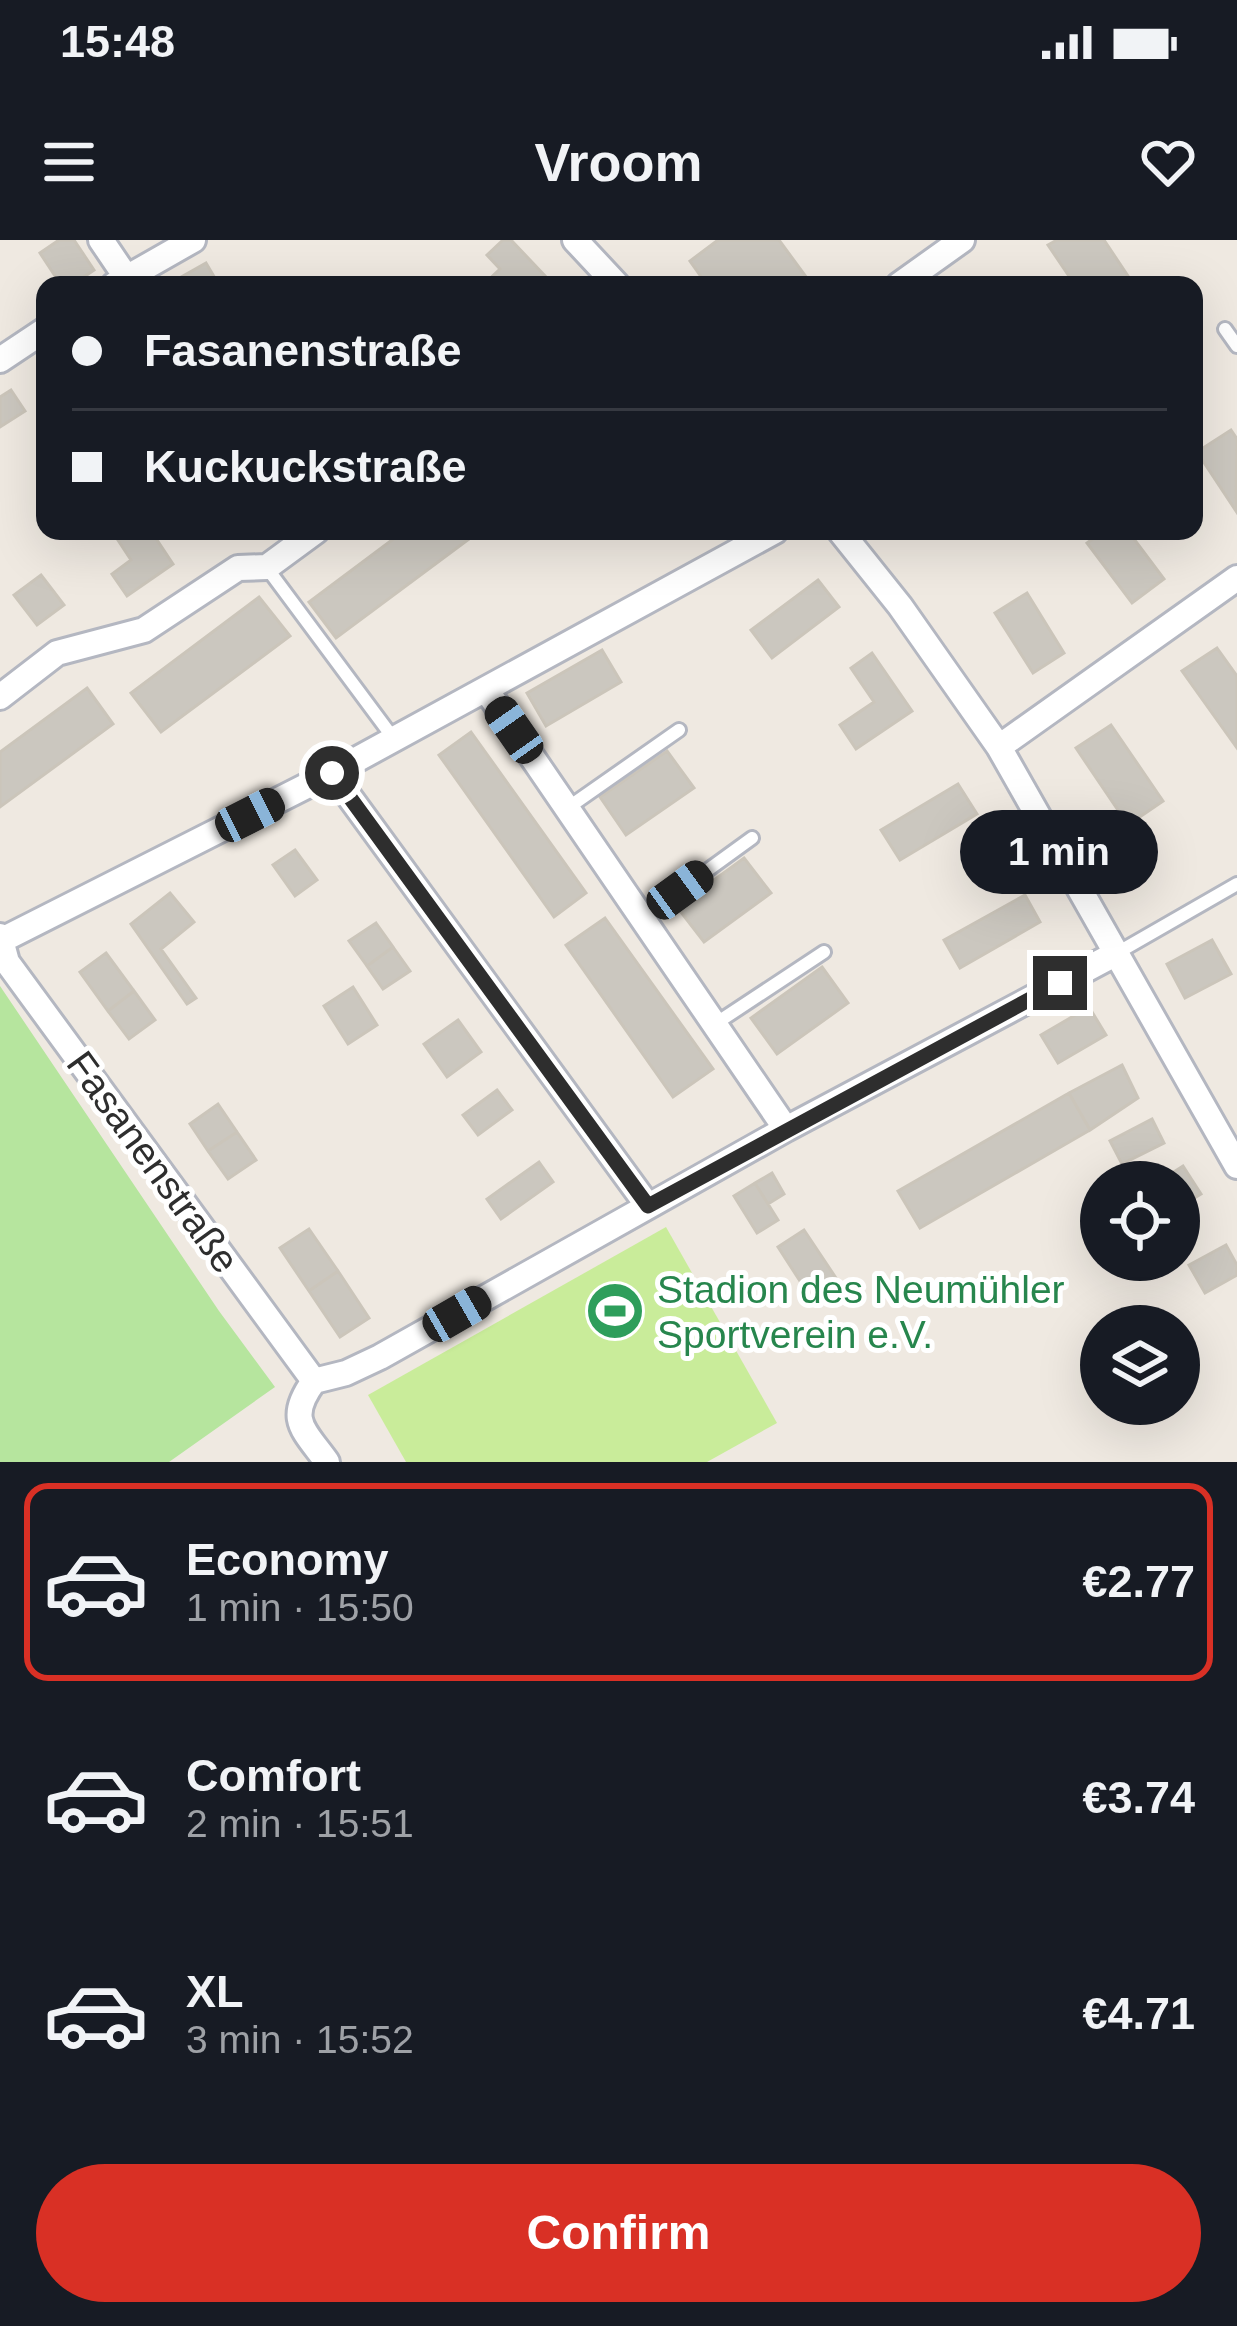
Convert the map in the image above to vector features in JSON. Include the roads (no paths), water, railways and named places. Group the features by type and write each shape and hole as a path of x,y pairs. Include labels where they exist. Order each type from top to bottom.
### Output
{"street":[{"path":"101,240 121,276"},
{"path":"134,276 193,240"},
{"path":"575,240 609,276"},
{"path":"912,276 962,240"},
{"path":"0,360 36,336"},
{"path":"0,697 57,653 144,631 238,568 266,567 302,540"},
{"name":"Fasanenstraße","path":"314,1381 7,962 1,938 395,740 759,540"},
{"path":"847,540 901,606 999,747 1237,1166"},
{"path":"999,747 1237,578"},
{"path":"487,691 786,1129"},
{"path":"332,773 648,1206"},
{"path":"327,1462 299,1424 298,1402 314,1381 380,1357 786,1129 1117,952"}],"lane":[{"path":"1225,329 1237,346"},
{"path":"266,567 395,740"},
{"path":"569,807 679,730"},
{"path":"643,917 752,838"},
{"path":"1117,952 1237,884"},
{"path":"715,1024 824,952"}],"place":[{"name":"Stadion des Neumühler Sportverein e.V.","path":"615,1311"}]}
